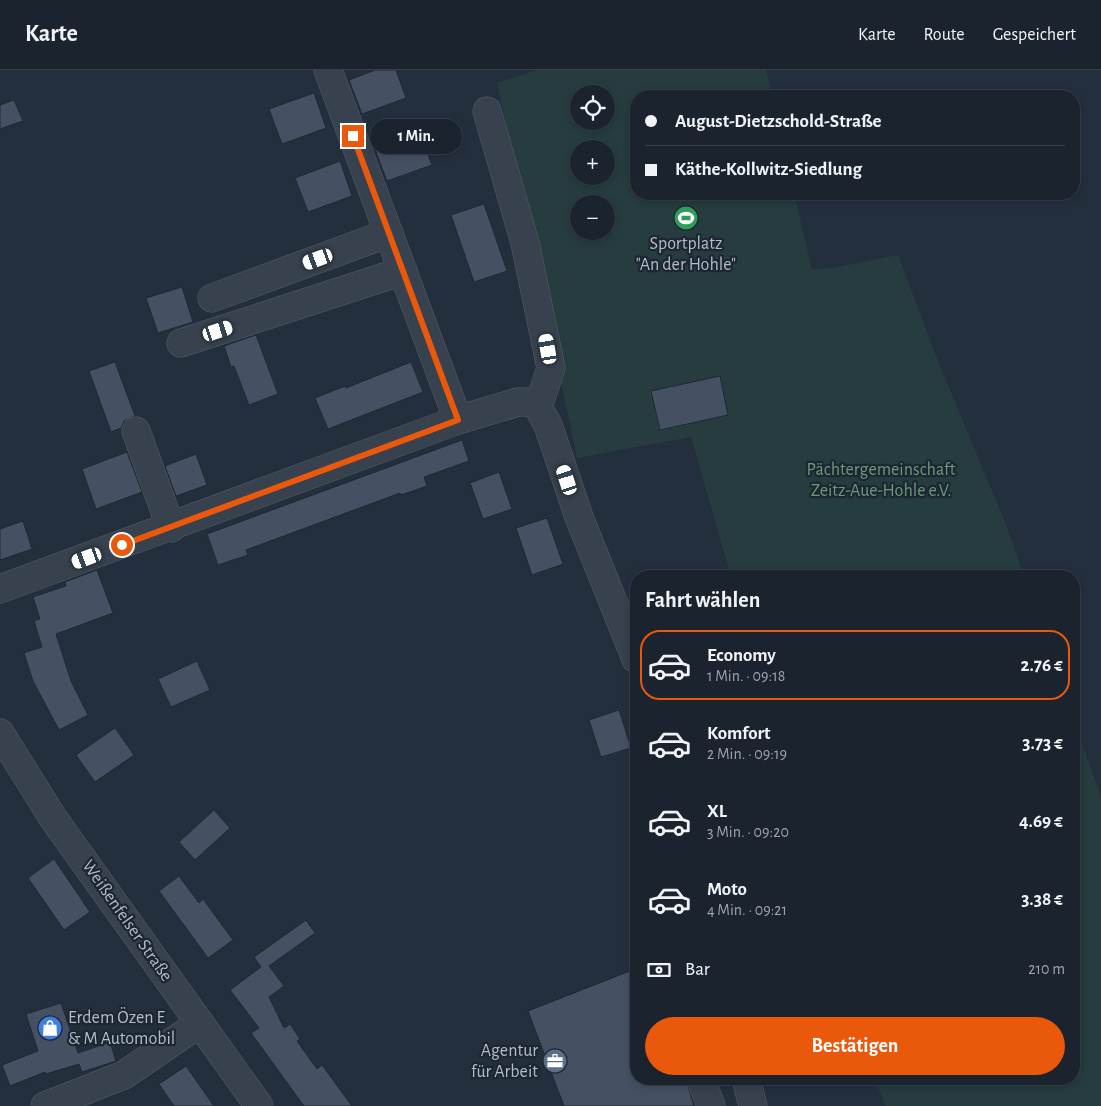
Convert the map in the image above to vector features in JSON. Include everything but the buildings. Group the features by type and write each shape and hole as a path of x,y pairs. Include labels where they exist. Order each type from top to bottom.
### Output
{"street":[{"path":"328,70 458,420"},
{"path":"487,111 525,243 551,368 538,407"},
{"path":"212,298 388,233"},
{"path":"181,343 403,271"},
{"path":"0,589 171,528 458,420 518,402 528,402 538,407 548,425 579,517 630,644"},
{"path":"136,431 171,528"},
{"name":"Weißenfelser Straße","path":"0,733 53,818 259,1106"},
{"path":"45,1106 124,1075 200,1023"},
{"path":"704,1085 711,1106"},
{"path":"748,1085 753,1106"}],"green space":[{"name":"Pächtergemeinschaft Zeitz-Aue-Hohle e.V.","path":"537,70 766,70 771,90 630,90 630,200 795,200 812,269 833,268 898,255 938,361 1007,527 1022,570 729,570 691,437 577,458 497,83"},
{"path":"1080,738 1101,796 1101,1106 886,1106 877,1085 1080,1085"}],"place":[{"name":"Sportplatz \"An der Hohle\"","path":"686,218"},
{"name":"Erdem Özen E & M Automobil","path":"50,1028"},
{"name":"Agentur für Arbeit","path":"555,1061"}],"route":[{"path":"122,545 458,420 353,136"}]}
